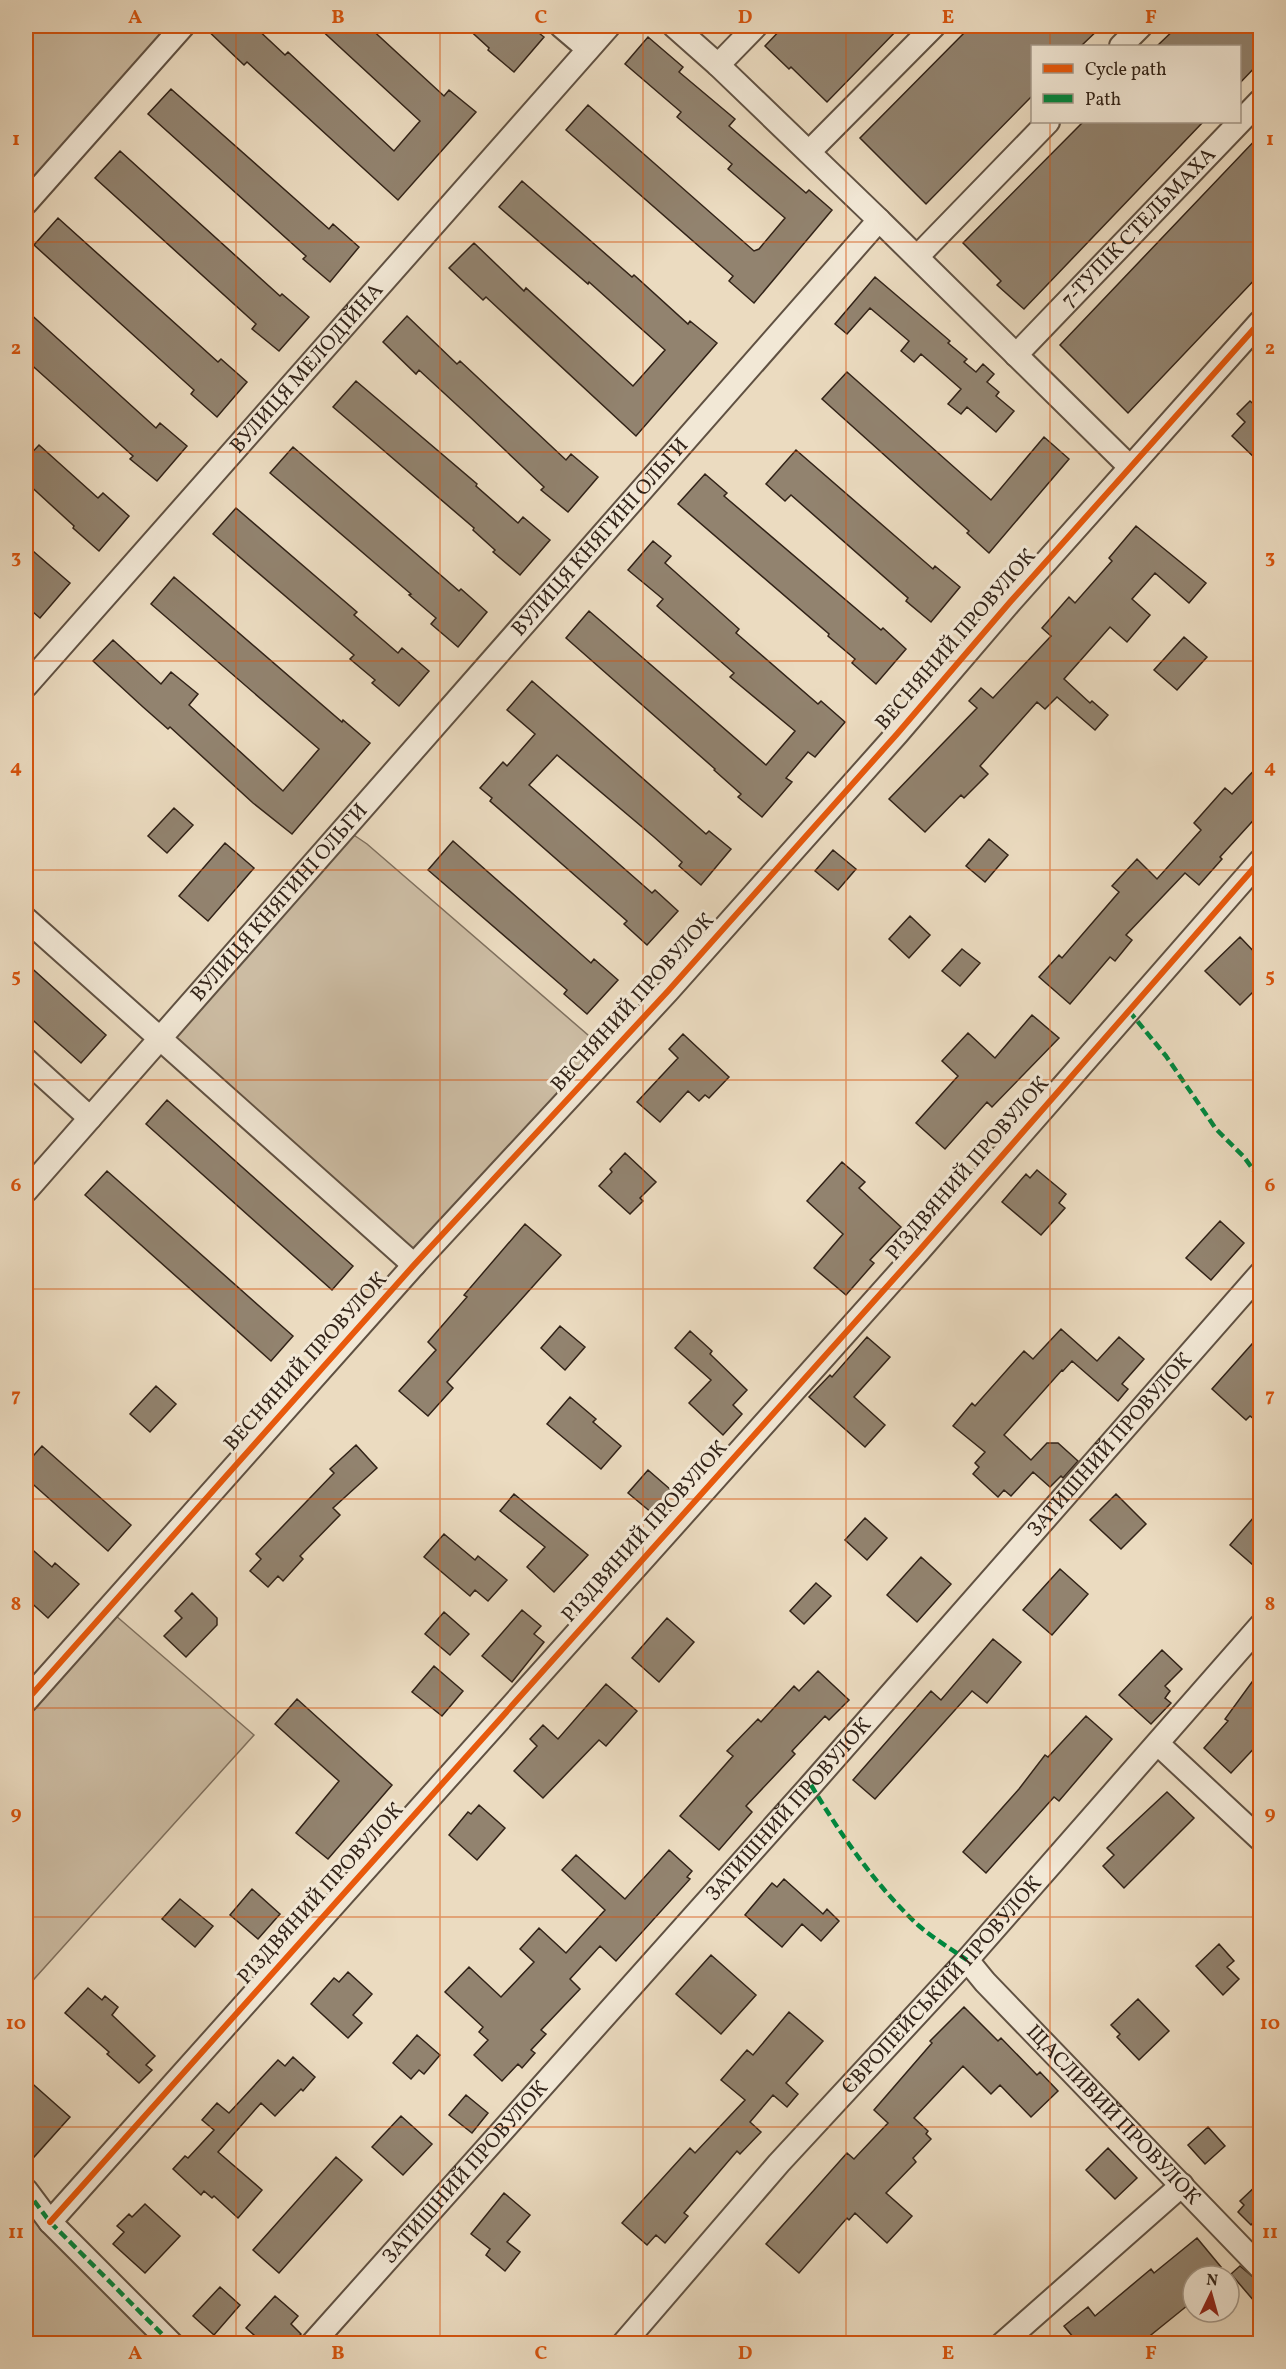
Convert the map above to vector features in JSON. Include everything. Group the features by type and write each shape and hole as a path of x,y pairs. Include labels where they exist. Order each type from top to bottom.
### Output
{"street":[{"path":"26,203 183,26"},
{"path":"561,26 588,49"},
{"name":"ВУЛИЦЯ МЕЛОДІЙНА","path":"26,686 609,26"},
{"path":"674,26 809,152 1130,467"},
{"path":"718,65 756,26"},
{"path":"809,152 934,26"},
{"path":"1122,45 1141,26"},
{"name":"7-ТУПІК СТЕЛЬМАХА","path":"1241,121 1260,101"},
{"path":"917,257 1047,123"},
{"name":"7-ТУПІК СТЕЛЬМАХА","path":"1016,355 1239,123"},
{"name":"ВУЛИЦЯ КНЯГИНІ ОЛЬГИ","path":"26,1191 879,220"},
{"name":"ВЕСНЯНИЙ ПРОВУЛОК","path":"26,1701 414,1265 668,991 1260,322"},
{"name":"РІЗДВЯНИЙ ПРОВУЛОК","path":"51,2222 917,1253 1260,861"},
{"path":"26,919 414,1265"},
{"path":"26,1060 90,1118"},
{"name":"ЗАТИШНИЙ ПРОВУЛОК","path":"312,2343 803,1794 1260,1274"},
{"name":"ЄВРОПЕЙСЬКИЙ ПРОВУЛОК","path":"623,2343 779,2163 967,1960 1260,1626"},
{"path":"1158,1744 1260,1839"},
{"name":"ЩАСЛИВИЙ ПРОВУЛОК","path":"967,1960 985,1982 1260,2267"},
{"path":"1002,2343 1182,2185"},
{"path":"26,2190 51,2222 172,2343"}],"shaded area":[{"path":"26,26 183,26 26,203"},
{"path":"345,829 367,844 610,1054 414,1265 160,1039"},
{"path":"108,1609 254,1735 26,1988 26,1701"},
{"path":"26,2190 172,2343 26,2343"}],"building":[{"path":"203,26 254,26 285,55 288,52 394,151 420,121 317,26 368,26 444,96 449,90 476,112 398,200 247,62 244,65"},
{"path":"465,26 530,26 544,37 514,72"},
{"path":"784,26 901,26 827,102 791,67 789,69 765,46"},
{"path":"971,26 1102,26 1082,45 1031,45 1031,97 926,204 860,138"},
{"path":"1178,26 1260,26 1260,62 1241,82 1241,45 1158,45"},
{"path":"648,37 683,67 679,72 735,119 729,126 806,193 809,190 832,210 754,303 729,281 733,276 566,130 588,105 754,251 759,249 785,218 728,169 732,164 677,117 681,112 625,64"},
{"path":"171,89 329,229 333,224 359,247 330,282 303,259 306,256 148,114"},
{"path":"1082,123 1202,123 1024,309 997,285 1001,281 963,243"},
{"path":"1260,135 1260,274 1128,413 1060,345"},
{"path":"120,151 280,296 282,294 309,317 279,351 252,329 256,324 95,178"},
{"path":"522,181 632,277 634,275 688,324 690,321 717,343 636,436 486,297 483,300 449,268 474,243 524,291 526,288 633,386 665,350 589,282 588,284 499,207"},
{"path":"58,218 218,362 221,359 247,382 217,417 191,394 194,390 34,245"},
{"path":"875,277 950,341 948,343 967,359 964,362 976,372 983,364 994,374 987,382 999,392 996,396 1014,411 996,432 967,407 961,414 948,404 961,389 921,354 914,362 901,351 909,341 870,308 847,334 835,324"},
{"path":"26,310 156,428 160,423 187,446 157,481 130,459 133,456 26,360"},
{"path":"407,316 457,364 460,361 566,460 571,454 598,477 568,512 541,490 544,487 419,370 416,374 383,342"},
{"path":"847,372 991,500 1044,437 1069,459 989,553 967,533 969,531 822,399"},
{"path":"356,381 477,484 476,486 518,523 523,517 550,540 520,575 493,552 495,550 473,530 474,528 333,407"},
{"path":"1250,401 1258,408 1260,405 1260,463 1232,436 1245,422 1237,414"},
{"path":"39,445 98,498 103,493 129,516 99,551 26,482 26,459"},
{"path":"293,447 459,591 461,589 487,612 458,647 431,624 436,618 409,595 411,594 270,473"},
{"path":"796,450 933,569 935,566 960,587 931,622 906,601 908,598 791,495 785,501 766,484"},
{"path":"705,474 727,493 724,496 906,649 876,684 852,663 855,659 828,636 829,634 678,504"},
{"path":"236,508 357,612 354,615 398,653 402,648 429,671 399,706 372,683 375,680 350,659 354,655 213,534"},
{"path":"1136,526 1206,583 1189,603 1155,573 1132,599 1150,615 1127,642 1110,627 1064,679 1090,703 1092,701 1108,715 1095,730 1057,697 1045,709 1037,702 980,766 988,774 964,798 961,795 925,832 889,799 977,708 969,701 981,688 993,698 1051,636 1042,628 1069,597 1075,603 1112,561 1109,558"},
{"path":"653,541 671,556 665,563 739,629 736,633 818,704 821,701 845,722 815,757 808,752 786,778 792,782 762,817 738,797 741,794 715,769 566,638 589,611 766,765 795,731 730,677 734,673 657,606 663,599 628,570"},
{"path":"26,545 70,583 40,618 26,606"},
{"path":"174,577 342,722 343,720 370,743 292,834 253,803 93,661 113,640 161,684 171,672 198,694 189,705 283,791 319,749 151,604"},
{"path":"1184,637 1207,657 1177,690 1154,670"},
{"path":"532,681 706,834 709,831 731,849 701,885 679,866 682,862 557,755 529,785 652,893 655,890 678,911 647,945 624,924 627,921 490,801 492,798 480,788 503,762 507,766 535,734 507,710"},
{"path":"1260,764 1260,813 1220,857 1222,859 1199,885 1185,873 1126,935 1132,940 1115,961 1110,957 1070,1004 1039,977 1059,955 1062,958 1119,892 1112,886 1137,859 1157,879 1201,830 1194,823 1225,788 1232,794"},
{"path":"174,808 193,825 167,853 148,836"},
{"path":"989,839 1008,855 985,882 966,866"},
{"path":"453,841 591,963 594,959 618,980 587,1014 564,994 567,990 428,870"},
{"path":"225,843 254,868 208,921 179,896"},
{"path":"833,850 856,869 838,890 815,871"},
{"path":"910,916 930,935 909,958 889,939"},
{"path":"1240,937 1260,958 1260,985 1240,1005 1205,971"},
{"path":"962,949 980,963 960,986 942,971"},
{"path":"26,963 106,1035 81,1063 26,1014"},
{"path":"1032,1015 1059,1038 992,1107 987,1102 945,1149 916,1123 958,1076 942,1061 968,1033 995,1058"},
{"path":"683,1034 729,1077 709,1098 705,1095 699,1101 688,1091 660,1122 637,1102 678,1058 669,1049"},
{"path":"167,1100 353,1266 332,1290 146,1124"},
{"path":"625,1153 656,1182 640,1198 643,1201 630,1214 599,1186 612,1172 610,1169"},
{"path":"842,1162 865,1182 859,1188 901,1227 870,1260 874,1263 846,1295 814,1268 843,1234 807,1201"},
{"path":"1037,1170 1066,1194 1059,1203 1065,1208 1041,1235 1002,1202 1026,1174 1030,1178"},
{"path":"107,1171 293,1336 271,1361 85,1195"},
{"path":"1220,1221 1244,1243 1211,1280 1186,1258"},
{"path":"525,1224 561,1255 447,1382 453,1388 428,1416 399,1391 436,1350 428,1342 467,1297 464,1295"},
{"path":"560,1326 585,1347 565,1370 541,1348"},
{"path":"1061,1329 1097,1361 1119,1337 1144,1359 1122,1384 1128,1389 1118,1401 1072,1361 1062,1370 1004,1435 1031,1460 1047,1443 1058,1443 1078,1461 1063,1478 1061,1476 1050,1487 1033,1472 1011,1496 1004,1490 998,1497 973,1474 979,1467 975,1463 985,1452 953,1426 972,1403 975,1406 1024,1351 1033,1359"},
{"path":"690,1331 712,1351 710,1354 747,1390 733,1405 742,1414 723,1435 689,1403 711,1380 675,1348"},
{"path":"1260,1335 1260,1424 1250,1416 1246,1420 1212,1389"},
{"path":"867,1337 890,1357 854,1397 885,1425 865,1447 809,1397 830,1375 832,1377"},
{"path":"156,1386 176,1404 150,1432 130,1414"},
{"path":"570,1397 596,1419 593,1422 621,1446 601,1469 547,1424"},
{"path":"356,1445 377,1468 333,1508 340,1515 300,1556 303,1559 283,1581 278,1576 268,1587 250,1571 261,1559 256,1554 334,1473 330,1469"},
{"path":"42,1446 131,1525 108,1551 26,1478 26,1464"},
{"path":"648,1470 671,1490 652,1513 628,1493"},
{"path":"514,1494 588,1555 554,1592 527,1567 545,1547 500,1511"},
{"path":"1116,1494 1146,1524 1121,1549 1090,1520"},
{"path":"1260,1510 1260,1571 1230,1545"},
{"path":"865,1518 887,1538 867,1560 845,1540"},
{"path":"444,1534 475,1560 478,1556 507,1580 488,1601 475,1590 470,1596 424,1557"},
{"path":"26,1544 52,1567 55,1563 79,1584 48,1618 26,1598"},
{"path":"921,1557 951,1584 917,1622 887,1595"},
{"path":"1060,1569 1088,1594 1052,1635 1023,1610"},
{"path":"816,1583 831,1596 804,1624 790,1611"},
{"path":"192,1593 217,1618 217,1625 186,1657 164,1636 182,1618 175,1611"},
{"path":"522,1610 541,1626 534,1634 544,1642 512,1682 482,1656"},
{"path":"444,1612 469,1634 450,1655 425,1634"},
{"path":"667,1618 694,1642 659,1682 632,1658"},
{"path":"993,1639 1021,1662 987,1703 972,1691 875,1799 853,1780 931,1691 941,1700"},
{"path":"1162,1650 1182,1669 1165,1686 1170,1691 1165,1698 1171,1703 1151,1724 1119,1695"},
{"path":"434,1666 463,1691 442,1716 412,1692"},
{"path":"818,1671 849,1700 829,1720 825,1716 792,1751 795,1754 746,1806 752,1812 719,1850 680,1816 733,1756 727,1751 758,1719 761,1722 794,1686 799,1691"},
{"path":"1260,1671 1260,1742 1231,1773 1204,1748 1228,1721 1225,1719"},
{"path":"606,1684 637,1711 606,1746 599,1740 543,1798 514,1771 537,1746 530,1739 543,1725 558,1739"},
{"path":"297,1699 392,1785 328,1859 296,1833 339,1781 275,1724"},
{"path":"1086,1716 1112,1739 1059,1801 1054,1797 986,1873 963,1852 1019,1789 1045,1755 1048,1757"},
{"path":"1167,1792 1194,1818 1124,1888 1103,1866 1114,1855 1107,1848"},
{"path":"479,1805 505,1828 477,1860 449,1835 468,1812 471,1814"},
{"path":"669,1850 692,1871 687,1877 690,1879 616,1961 600,1946 570,1979 580,1989 541,2030 546,2034 531,2050 535,2053 522,2068 518,2064 502,2081 474,2055 488,2040 479,2032 483,2027 445,1992 469,1967 501,1997 534,1962 520,1949 539,1928 566,1953 605,1910 562,1870 576,1855 625,1899"},
{"path":"784,1879 823,1914 827,1909 839,1921 821,1941 802,1924 782,1947 745,1915 772,1883 777,1887"},
{"path":"252,1889 280,1914 258,1939 230,1915"},
{"path":"180,1899 213,1926 195,1947 162,1919"},
{"path":"1219,1944 1234,1961 1227,1967 1239,1979 1223,1995 1196,1966"},
{"path":"711,1955 756,1995 721,2034 676,1994"},
{"path":"348,1972 372,1994 353,2015 362,2023 348,2038 311,2004 334,1978 339,1982"},
{"path":"88,1988 102,2000 105,1996 118,2007 112,2015 155,2056 146,2065 152,2070 139,2083 107,2054 109,2052 65,2013"},
{"path":"1138,1999 1169,2031 1139,2060 1117,2037 1120,2034 1111,2025"},
{"path":"964,2007 998,2041 1001,2038 1037,2075 1040,2072 1058,2091 1031,2117 1000,2085 991,2094 963,2066 914,2118 928,2131 926,2134 931,2139 913,2158 916,2162 886,2193 912,2216 887,2243 855,2213 849,2220 847,2218 799,2273 766,2244 847,2153 854,2159 888,2123 874,2110 932,2043 930,2041"},
{"path":"789,2012 823,2041 786,2083 798,2094 787,2107 773,2095 750,2122 761,2132 740,2154 737,2151 684,2213 688,2216 665,2243 656,2235 647,2245 622,2223 690,2148 695,2153 745,2100 721,2080 747,2050 753,2055"},
{"path":"417,2035 440,2055 424,2074 419,2070 411,2079 393,2063"},
{"path":"293,2057 315,2077 275,2116 261,2103 218,2152 262,2190 238,2218 214,2196 212,2198 204,2191 201,2195 173,2169 185,2156 188,2158 214,2130 202,2120 217,2103 229,2113 278,2060 285,2066"},
{"path":"26,2078 70,2117 26,2166"},
{"path":"466,2095 488,2113 472,2133 449,2115"},
{"path":"401,2116 432,2144 403,2175 372,2147"},
{"path":"1208,2127 1225,2146 1205,2164 1188,2145"},
{"path":"1108,2148 1137,2178 1115,2199 1086,2170"},
{"path":"336,2157 362,2180 279,2273 253,2250"},
{"path":"1260,2182 1260,2221 1257,2218 1251,2225 1238,2212 1244,2205 1240,2201"},
{"path":"504,2193 530,2215 507,2242 520,2252 505,2271 486,2255 490,2249 471,2234"},
{"path":"145,2204 180,2236 145,2273 113,2244 124,2232 117,2226 129,2214 132,2217"},
{"path":"1197,2238 1219,2264 1181,2264 1181,2311 1141,2343 1078,2343 1064,2326 1088,2307 1095,2316 1151,2269 1154,2273"},
{"path":"1241,2267 1260,2283 1260,2308 1241,2286"},
{"path":"220,2287 240,2305 214,2335 193,2316"},
{"path":"275,2296 298,2316 291,2324 301,2334 293,2343 263,2343 246,2328"}],"marked path":[{"path":"1129,1011 1166,1056 1216,1129 1244,1157 1260,1179"},
{"path":"811,1785 847,1841 902,1910 936,1939 967,1960"},
{"path":"26,2190 50,2222 172,2344"}],"cycle path":[{"path":"26,1701 414,1265 668,991 1260,322"},
{"path":"50,2222 917,1253 1260,861"}]}
